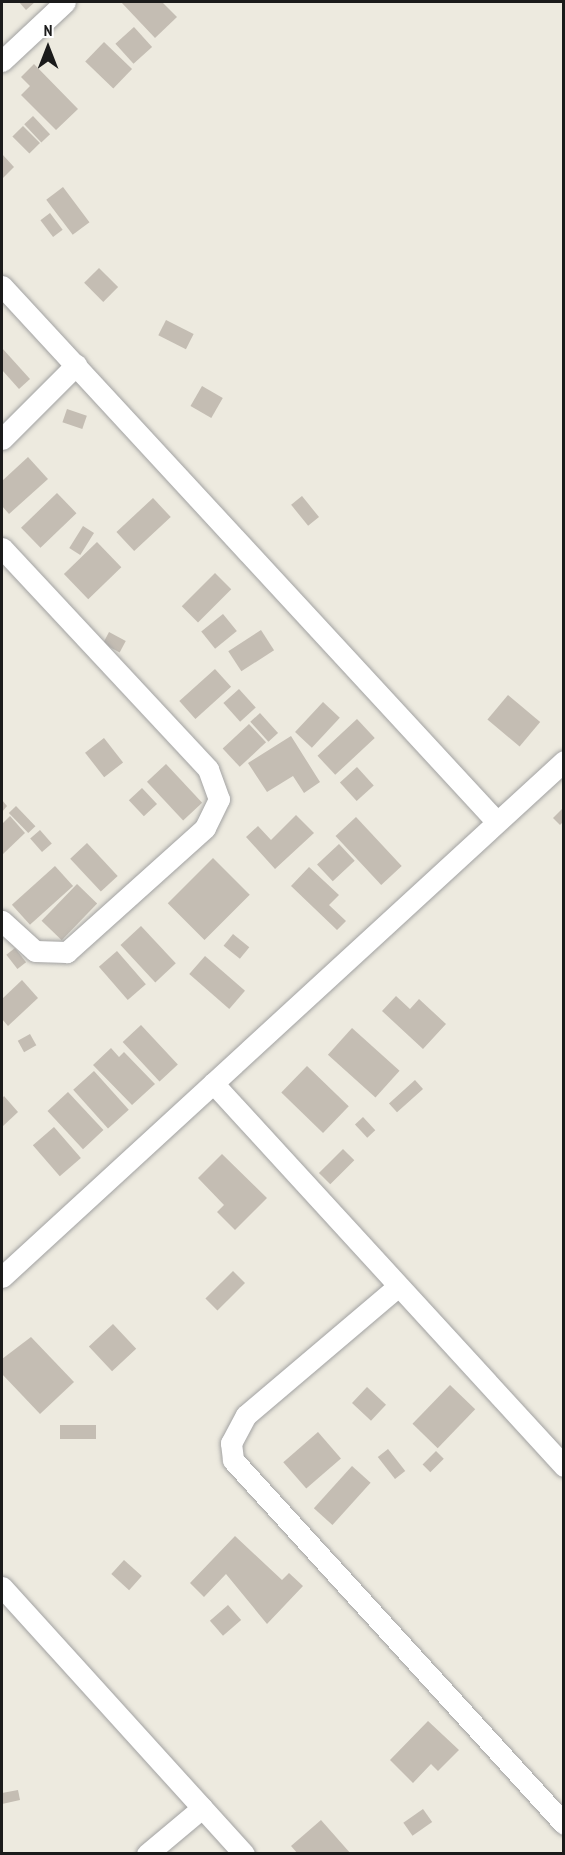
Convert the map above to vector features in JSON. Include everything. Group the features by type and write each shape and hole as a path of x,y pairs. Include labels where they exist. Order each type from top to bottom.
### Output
{"street":[{"path":"2,61 65,2"},
{"path":"2,286 496,821"},
{"path":"2,439 76,365"},
{"path":"2,548 207,769 219,799 205,828 67,952 36,951 2,921"},
{"path":"2,1277 564,761"},
{"path":"213,1083 396,1288 564,1466"},
{"path":"396,1288 246,1415 231,1443 233,1460 564,1824"},
{"path":"2,1587 244,1854"},
{"path":"147,1854 202,1808"}],"building":[{"path":"19,2 35,2 26,10"},
{"path":"121,2 162,2 177,17 155,38"},
{"path":"134,27 152,47 133,64 115,44"},
{"path":"104,42 132,69 113,89 85,61"},
{"path":"34,64 78,109 56,130 21,95 30,86 21,77"},
{"path":"33,116 50,134 41,142 24,124"},
{"path":"23,126 40,143 29,154 12,137"},
{"path":"2,154 14,167 2,179"},
{"path":"63,187 89,222 73,235 46,200"},
{"path":"50,213 63,230 53,237 40,220"},
{"path":"99,268 118,287 103,302 84,283"},
{"path":"166,320 194,334 186,349 158,335"},
{"path":"2,348 30,379 19,389 2,370"},
{"path":"202,386 223,398 211,418 190,406"},
{"path":"67,409 87,416 82,429 62,422"},
{"path":"28,457 48,479 9,514 2,506 2,481"},
{"path":"57,493 76,513 40,548 21,528"},
{"path":"302,496 319,517 308,526 291,505"},
{"path":"153,498 171,517 134,551 116,532"},
{"path":"83,526 94,533 80,555 69,548"},
{"path":"97,542 121,567 88,599 64,574"},
{"path":"215,573 231,589 198,622 182,606"},
{"path":"223,614 237,631 215,649 201,632"},
{"path":"261,630 274,650 241,671 228,651"},
{"path":"109,632 126,641 120,652 103,643"},
{"path":"215,669 231,687 195,719 179,701"},
{"path":"239,689 256,708 240,722 223,703"},
{"path":"508,695 540,722 520,747 487,720"},
{"path":"323,702 340,718 312,748 295,732"},
{"path":"260,713 278,733 268,742 250,722"},
{"path":"357,719 375,738 335,775 318,756"},
{"path":"249,724 266,742 240,767 223,749"},
{"path":"291,736 320,782 304,793 293,776 267,792 248,763"},
{"path":"104,738 123,762 104,777 85,753"},
{"path":"166,764 202,803 183,820 147,782"},
{"path":"357,767 374,786 357,801 340,782"},
{"path":"142,788 157,804 144,816 129,800"},
{"path":"2,800 7,806 2,812"},
{"path":"16,806 35,826 28,833 9,813"},
{"path":"564,807 564,821 560,825 553,818"},
{"path":"296,815 314,833 275,869 246,837 258,826 271,840"},
{"path":"10,816 25,833 2,855 2,824"},
{"path":"356,817 402,866 381,885 336,836"},
{"path":"40,830 52,844 42,852 30,839"},
{"path":"87,843 118,876 101,892 70,859"},
{"path":"339,844 355,861 333,881 317,864"},
{"path":"213,858 250,895 205,940 168,903"},
{"path":"55,866 73,886 30,925 12,905"},
{"path":"309,867 339,895 329,905 346,921 337,930 291,886"},
{"path":"77,884 97,903 62,940 42,921"},
{"path":"141,926 176,963 155,982 121,945"},
{"path":"233,934 249,947 240,959 224,946"},
{"path":"15,948 26,962 17,969 6,955"},
{"path":"117,951 146,984 128,1000 99,967"},
{"path":"205,956 245,991 229,1009 189,974"},
{"path":"22,980 38,998 8,1026 2,1019 2,999"},
{"path":"396,996 410,1009 419,999 446,1024 423,1049 382,1011"},
{"path":"141,1025 178,1064 160,1082 123,1042"},
{"path":"352,1028 400,1071 375,1098 328,1055"},
{"path":"30,1034 36,1045 24,1052 18,1041"},
{"path":"111,1048 119,1057 124,1052 155,1084 132,1105 93,1065"},
{"path":"307,1066 349,1106 323,1133 281,1093"},
{"path":"94,1071 129,1110 108,1128 73,1090"},
{"path":"415,1080 423,1089 397,1112 389,1103"},
{"path":"68,1092 103,1130 83,1149 48,1111"},
{"path":"4,1096 18,1112 2,1127 2,1099"},
{"path":"363,1117 375,1130 367,1138 355,1125"},
{"path":"54,1127 81,1158 60,1176 33,1145"},
{"path":"343,1149 354,1160 330,1184 319,1173"},
{"path":"222,1154 267,1198 235,1230 217,1212 224,1205 198,1178"},
{"path":"233,1271 245,1283 217,1311 205,1299"},
{"path":"113,1324 136,1349 112,1371 89,1347"},
{"path":"31,1337 74,1382 40,1414 2,1374 2,1359"},
{"path":"450,1385 475,1409 438,1448 412,1424"},
{"path":"367,1387 386,1405 371,1421 352,1403"},
{"path":"60,1425 96,1425 96,1439 60,1439"},
{"path":"318,1432 341,1458 306,1489 283,1462"},
{"path":"388,1449 405,1471 395,1479 378,1457"},
{"path":"436,1451 444,1459 430,1472 423,1464"},
{"path":"352,1466 371,1483 332,1525 314,1508"},
{"path":"235,1536 282,1580 289,1573 303,1586 267,1624 226,1574 204,1597 190,1583"},
{"path":"124,1560 142,1576 129,1590 111,1574"},
{"path":"228,1605 241,1620 223,1636 210,1621"},
{"path":"428,1721 459,1750 438,1771 431,1764 413,1783 390,1760"},
{"path":"18,1790 20,1800 2,1804 2,1793"},
{"path":"423,1809 432,1822 413,1836 403,1823"},
{"path":"321,1820 351,1854 298,1854 291,1846"}]}
